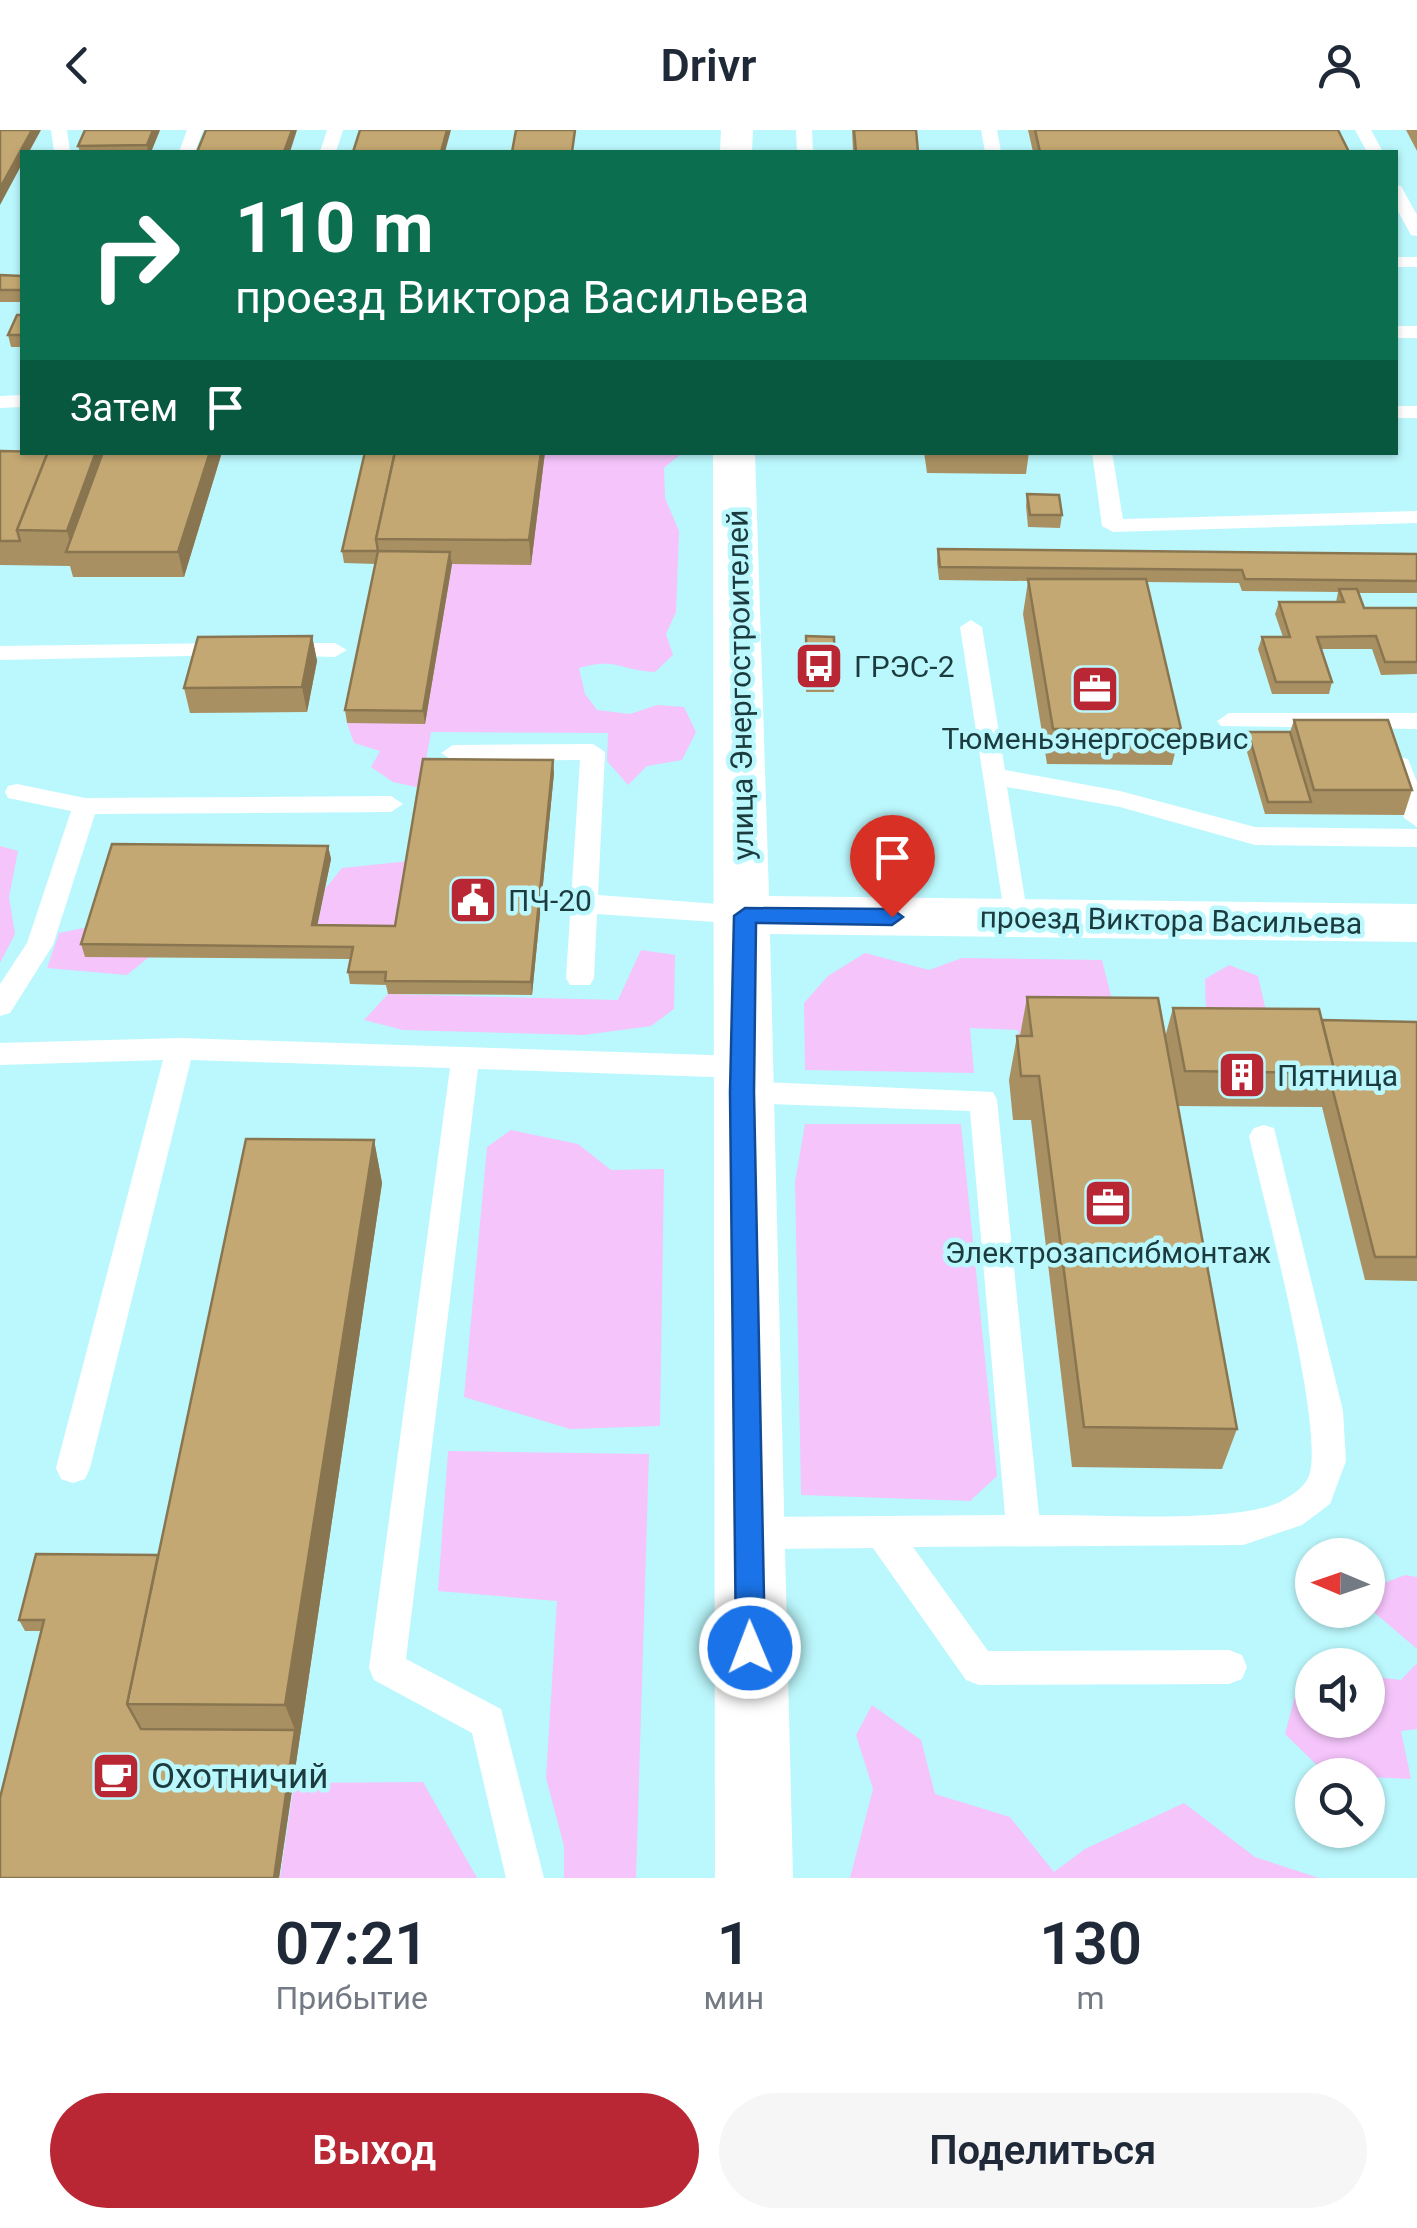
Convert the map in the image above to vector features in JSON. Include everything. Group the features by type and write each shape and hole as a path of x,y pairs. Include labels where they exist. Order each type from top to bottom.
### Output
{"main road":[{"name":"улица Энергостроителей","path":"734,455 745,916 742,1080 754,1878"},
{"name":"проезд Виктора Васильева","path":"745,916 1417,923"}],"lane":[{"path":"1398,196 1417,231"},
{"path":"1102,455 1113,526 1417,517"},
{"path":"971,627 1016,918"},
{"path":"0,654 334,650"},
{"path":"1228,720 1417,721"},
{"path":"1384,721 1417,818"},
{"path":"453,753 592,752 580,978"},
{"path":"995,776 1120,799 1255,836 1417,838"},
{"path":"17,792 85,806 391,804"},
{"path":"0,1006 40,945 85,806"},
{"path":"586,904 745,916"},
{"path":"0,1054 180,1048 465,1058 983,1100 1023,1530"},
{"path":"72,1468 180,1048"},
{"path":"465,1058 386,1668 488,1722 525,1878"},
{"path":"748,1532 1243,1528 1292,1516 1319,1492 1334,1457 1264,1136"},
{"path":"882,1532 979,1668 1230,1667"}],"shaded area":[{"path":"543,455 680,455 664,468 665,498 679,531 676,612 666,634 673,655 655,672 610,664 579,668 585,694 597,710 630,714 657,705 684,707 696,732 682,760 647,766 628,785 607,761 608,733 431,732 421,788 393,782 371,767 380,751 354,743 347,723 425,723 452,564"},
{"path":"0,846 18,851 9,897 15,934 0,963"},
{"path":"410,861 397,938 315,937 325,889 342,868"},
{"path":"94,926 149,957 127,975 47,968 59,933"},
{"path":"641,950 675,955 674,1009 651,1026 584,1035 403,1030 364,1020 388,994 618,1000"},
{"path":"865,953 929,970 962,958 1102,960 1114,1008 1019,1041 1018,1030 970,1028 974,1073 805,1070 804,1003 828,976"},
{"path":"1229,965 1258,976 1268,1020 1206,1011 1205,979"},
{"path":"805,1124 961,1124 997,1476 970,1501 801,1495 795,1182"},
{"path":"511,1130 578,1144 611,1170 664,1169 660,1426 570,1429 464,1397 487,1147"},
{"path":"448,1451 649,1454 636,1878 564,1878 564,1846 546,1778 557,1601 438,1591"},
{"path":"1405,1575 1417,1577 1417,1649 1385,1622 1385,1583"},
{"path":"1417,1663 1417,1729 1401,1731 1411,1779 1385,1778 1385,1758 1310,1758 1285,1734 1295,1696 1295,1738 1385,1738 1385,1678 1401,1680"},
{"path":"872,1705 921,1740 935,1794 1010,1817 1054,1872 1085,1849 1184,1803 1255,1857 1319,1878 850,1878 873,1789 856,1735"},
{"path":"423,1782 477,1878 280,1878 294,1783"}],"building":[{"path":"0,130 32,130 20,150 0,188"},
{"path":"85,130 153,130 147,145 78,146"},
{"path":"206,130 292,130 285,150 198,150"},
{"path":"360,130 447,130 442,150 354,150"},
{"path":"516,130 575,130 572,150 512,150"},
{"path":"854,130 916,130 918,150 856,150"},
{"path":"1035,130 1338,130 1348,150 1040,150"},
{"path":"0,275 20,276 20,290 0,290"},
{"path":"17,315 20,315 20,335 8,335"},
{"path":"0,451 47,455 17,530 20,541 0,541"},
{"path":"47,455 95,455 67,531 17,530"},
{"path":"102,455 209,455 178,552 66,552"},
{"path":"364,455 394,455 376,539 378,551 342,551"},
{"path":"394,455 541,455 529,540 376,539"},
{"path":"1027,494 1059,495 1062,515 1030,515"},
{"path":"938,549 1417,554 1417,581 1245,579 1242,570 940,567"},
{"path":"378,551 450,552 423,711 345,710"},
{"name":"Тюменьэнергосервис","path":"1028,579 1146,579 1181,729 1053,729"},
{"path":"1339,589 1357,589 1364,608 1417,608 1417,662 1385,662 1376,636 1317,637 1332,682 1276,682 1262,637 1290,637 1279,602 1344,602"},
{"path":"312,636 302,687 184,688 198,637"},
{"path":"806,636 834,637 835,680 807,679"},
{"path":"1294,720 1388,720 1412,790 1314,790"},
{"path":"1248,732 1290,732 1311,802 1268,802"},
{"path":"423,759 553,760 531,982 385,981 386,972 348,972 353,947 81,944 112,844 328,846 312,925 395,926"},
{"name":"Электрозапсибмонтаж","path":"1027,997 1158,998 1237,1429 1084,1427 1039,1076 1021,1076 1017,1036 1032,1036"},
{"path":"1173,1008 1319,1009 1335,1073 1185,1071"},
{"path":"1322,1020 1417,1022 1417,1257 1375,1257 1331,1083 1335,1073"},
{"path":"246,1139 374,1140 285,1705 127,1704"},
{"path":"36,1554 158,1555 127,1704 141,1729 295,1730 274,1878 0,1878 0,1798 44,1620 19,1620"}],"place":[{"name":"ГРЭС-2","path":"819,666"},
{"name":"Тюменьэнергосервис","path":"1095,689"},
{"name":"ПЧ-20","path":"473,900"},
{"name":"Пятница","path":"1242,1075"},
{"name":"Электрозапсибмонтаж","path":"1108,1203"},
{"name":"Охотничий","path":"116,1776"}],"route":[{"path":"750,1648 742,1092 745,916 892,917"}]}
